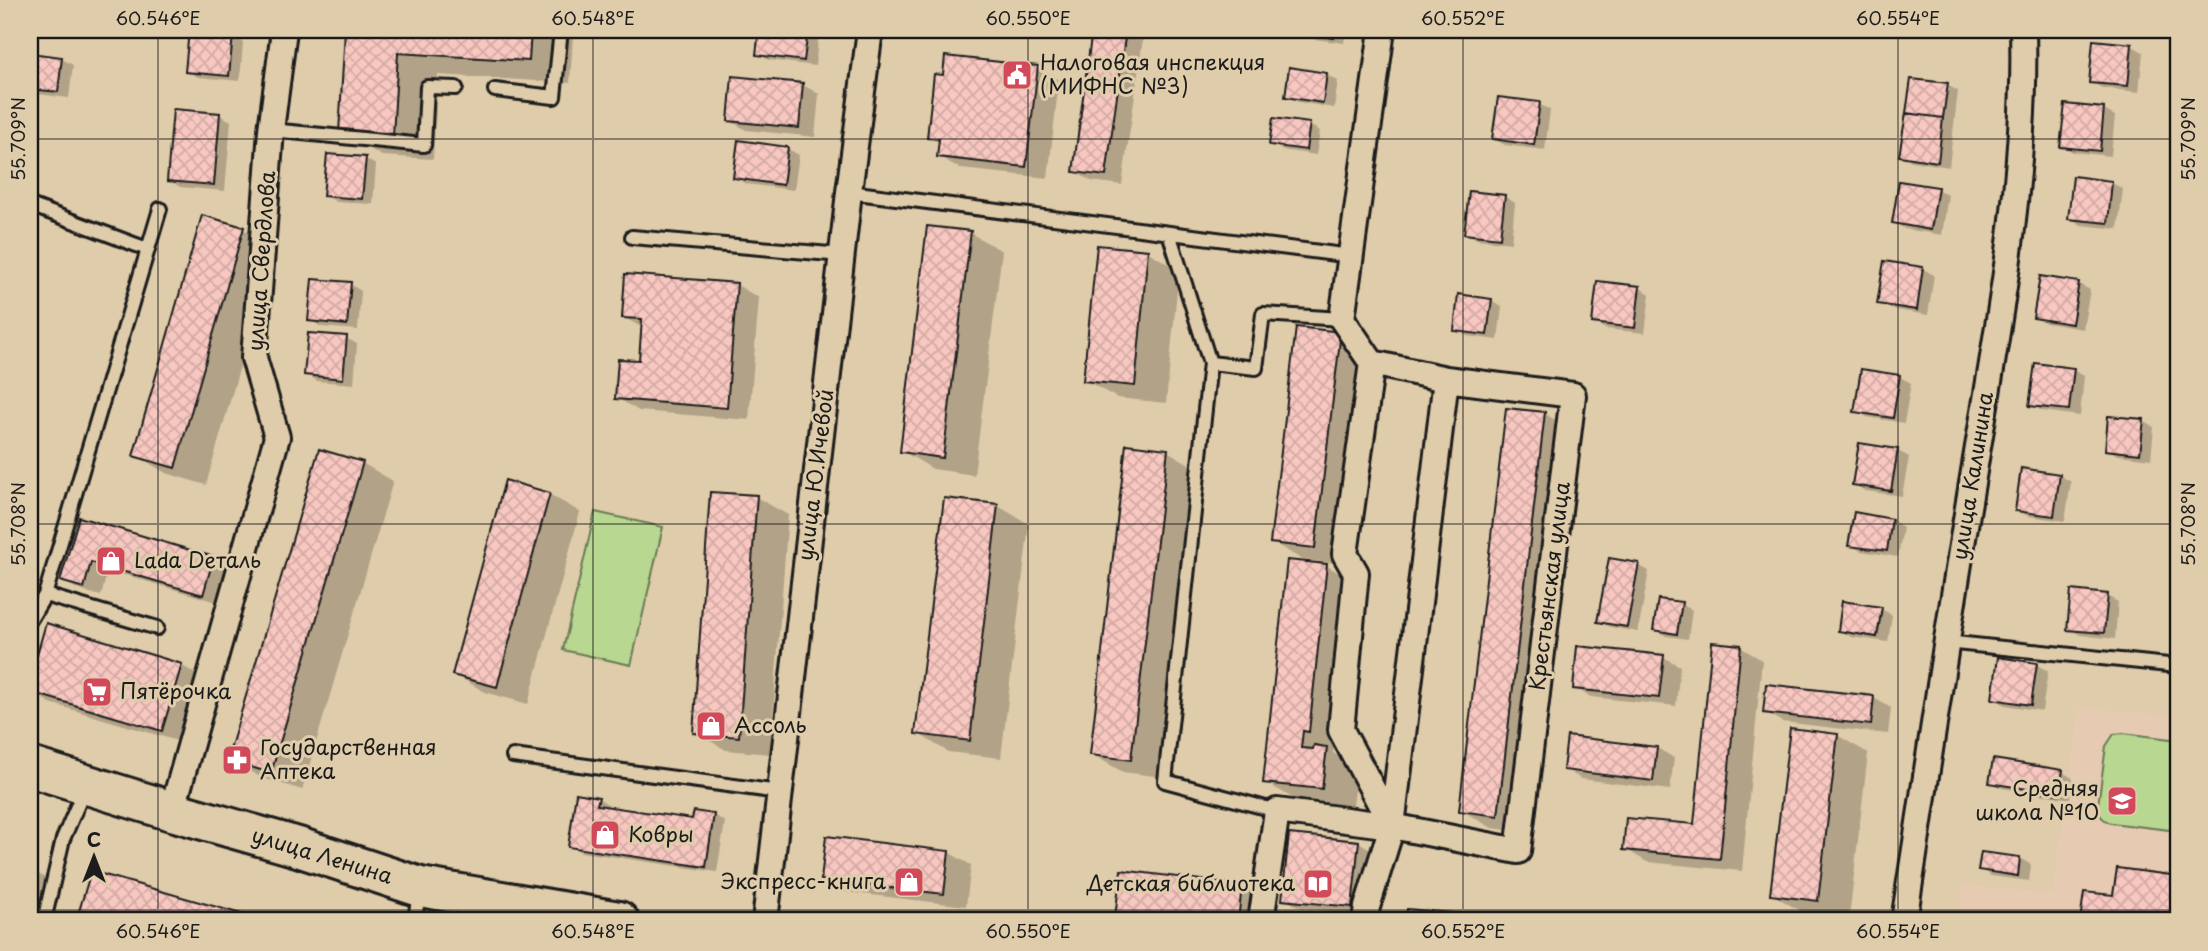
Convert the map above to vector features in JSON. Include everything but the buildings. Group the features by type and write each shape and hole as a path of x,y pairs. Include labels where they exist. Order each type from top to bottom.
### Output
{"main road":[{"name":"улица Ленина","path":"30,766 172,811 298,846 417,904 619,921"}],"street":[{"name":"улица Свердлова","path":"172,811 277,437 254,358 271,130 284,30"},
{"name":"улица Ю.Ичевой","path":"765,921 870,30"},
{"path":"1382,30 1342,319 1372,363 1345,554 1356,573 1341,730 1392,826"},
{"name":"улица Калинина","path":"1904,921 1946,642 2001,309 2025,86 2024,30"},
{"name":"Крестьянская улица","path":"1277,811 1392,826 1518,851 1573,395 1446,379 1372,363"},
{"path":"1366,921 1367,907 1392,826 1446,379"},
{"path":"1261,921 1277,811"}],"lane":[{"path":"495,90 554,97 561,30"},
{"path":"271,130 424,145 427,87 456,88"},
{"path":"849,191 1351,256"},
{"path":"30,205 147,249"},
{"path":"30,620 45,594 160,209"},
{"path":"1169,233 1210,363 1165,781 1277,811"},
{"path":"632,237 842,256"},
{"path":"1210,363 1256,368 1263,314 1342,319"},
{"path":"45,594 157,628"},
{"path":"1946,642 2178,666"},
{"path":"513,756 779,792"},
{"path":"44,921 63,839 87,784"}],"shaded area":[{"name":"Средняя школа №10","path":"2080,707 2178,716 2178,921 1957,921 1962,885 2052,894"}],"green space":[{"path":"595,512 663,527 631,665 563,650"},
{"path":"2114,734 2178,740 2178,831 2111,823 2101,816 2098,805 2106,746"}],"place":[{"name":"Налоговая инспекция (МИФНС №3)","path":"1017,75"},
{"name":"Lada Dеталь","path":"111,561"},
{"name":"Пятёрочка","path":"97,692"},
{"name":"Ассоль","path":"711,726"},
{"name":"Государственная Аптека","path":"237,760"},
{"name":"Средняя школа №10","path":"2122,801"},
{"name":"Ковры","path":"605,835"},
{"name":"Экспресс-книга","path":"909,882"},
{"name":"Детская библиотека","path":"1318,884"}]}
